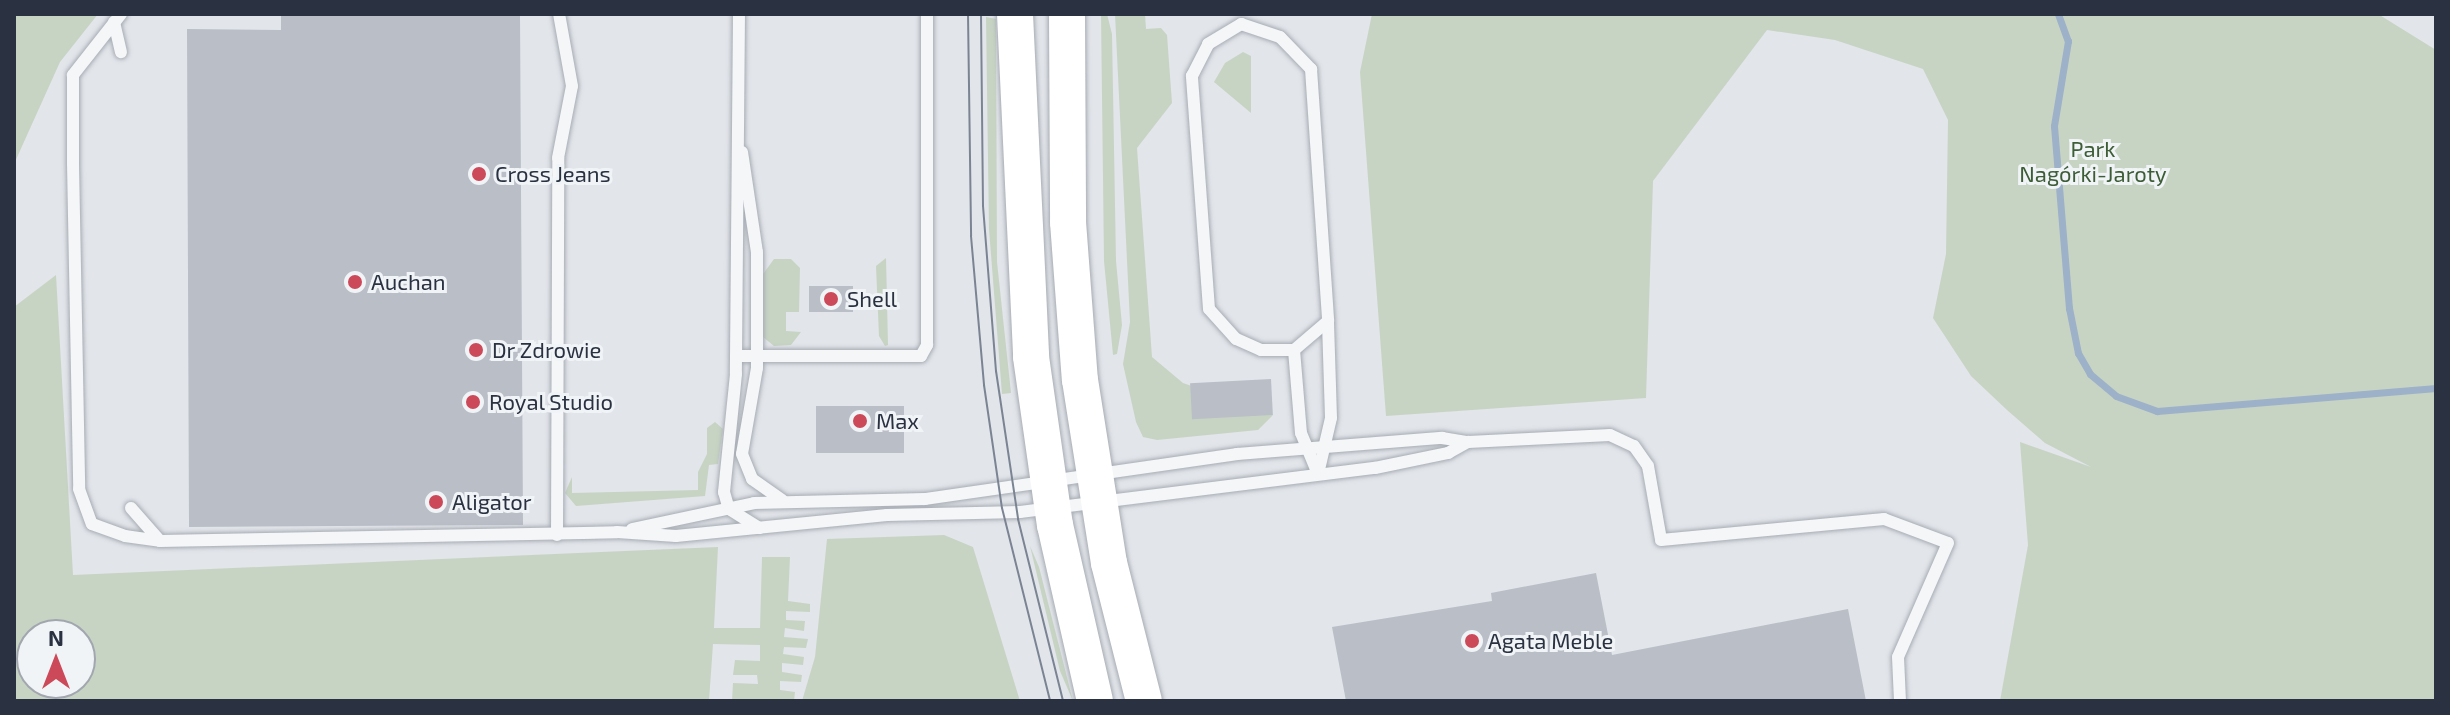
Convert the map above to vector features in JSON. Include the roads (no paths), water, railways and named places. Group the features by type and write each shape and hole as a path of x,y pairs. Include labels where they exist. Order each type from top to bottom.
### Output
{"main road":[{"path":"1015,14 1026,308 1050,492 1095,701"},
{"path":"1067,14 1068,222 1096,486 1125,634 1144,701"}],"lane":[{"path":"557,535 558,158 572,86 559,14"},
{"path":"739,14 736,356 723,478 729,509 745,523 763,528"},
{"path":"736,356 921,356 927,345 927,14"},
{"path":"117,18 121,52"},
{"path":"117,18 73,75 79,489 92,524 160,541 617,532 676,536 1096,486 1304,449 1442,438 1468,442 1593,433 1624,440 1648,466 1661,540 1884,519 1948,543 1898,657 1900,701"},
{"path":"1318,474 1327,447 1332,400 1328,321 1311,69 1280,37 1240,19 1208,44 1192,76 1209,309 1236,339 1261,350 1294,350 1328,321"},
{"path":"739,137 757,252 757,356 743,462 764,491 790,502"},
{"path":"1294,350 1304,449 1318,474"},
{"path":"617,532 729,509 790,502 925,499 1318,474 1437,456 1468,442"},
{"path":"131,508 160,541"}],"waterway":[{"path":"2058,14 2068,41 2054,126 2069,308 2078,353 2090,374 2116,396 2157,411 2436,388"}],"tram line":[{"path":"968,14 971,236 984,385 1002,508 1050,701"},
{"path":"981,14 983,206 996,371 1018,519 1063,701"}],"place":[{"name":"Cross Jeans","path":"479,174"},
{"name":"Auchan","path":"355,282"},
{"name":"Shell","path":"831,299"},
{"name":"Dr Zdrowie","path":"476,350"},
{"name":"Royal Studio","path":"473,402"},
{"name":"Max","path":"860,421"},
{"name":"Aligator","path":"436,502"},
{"name":"Agata Meble","path":"1472,641"}],"park label":[{"name":"Park Nagórki-Jaroty","path":"2093,160"}]}
